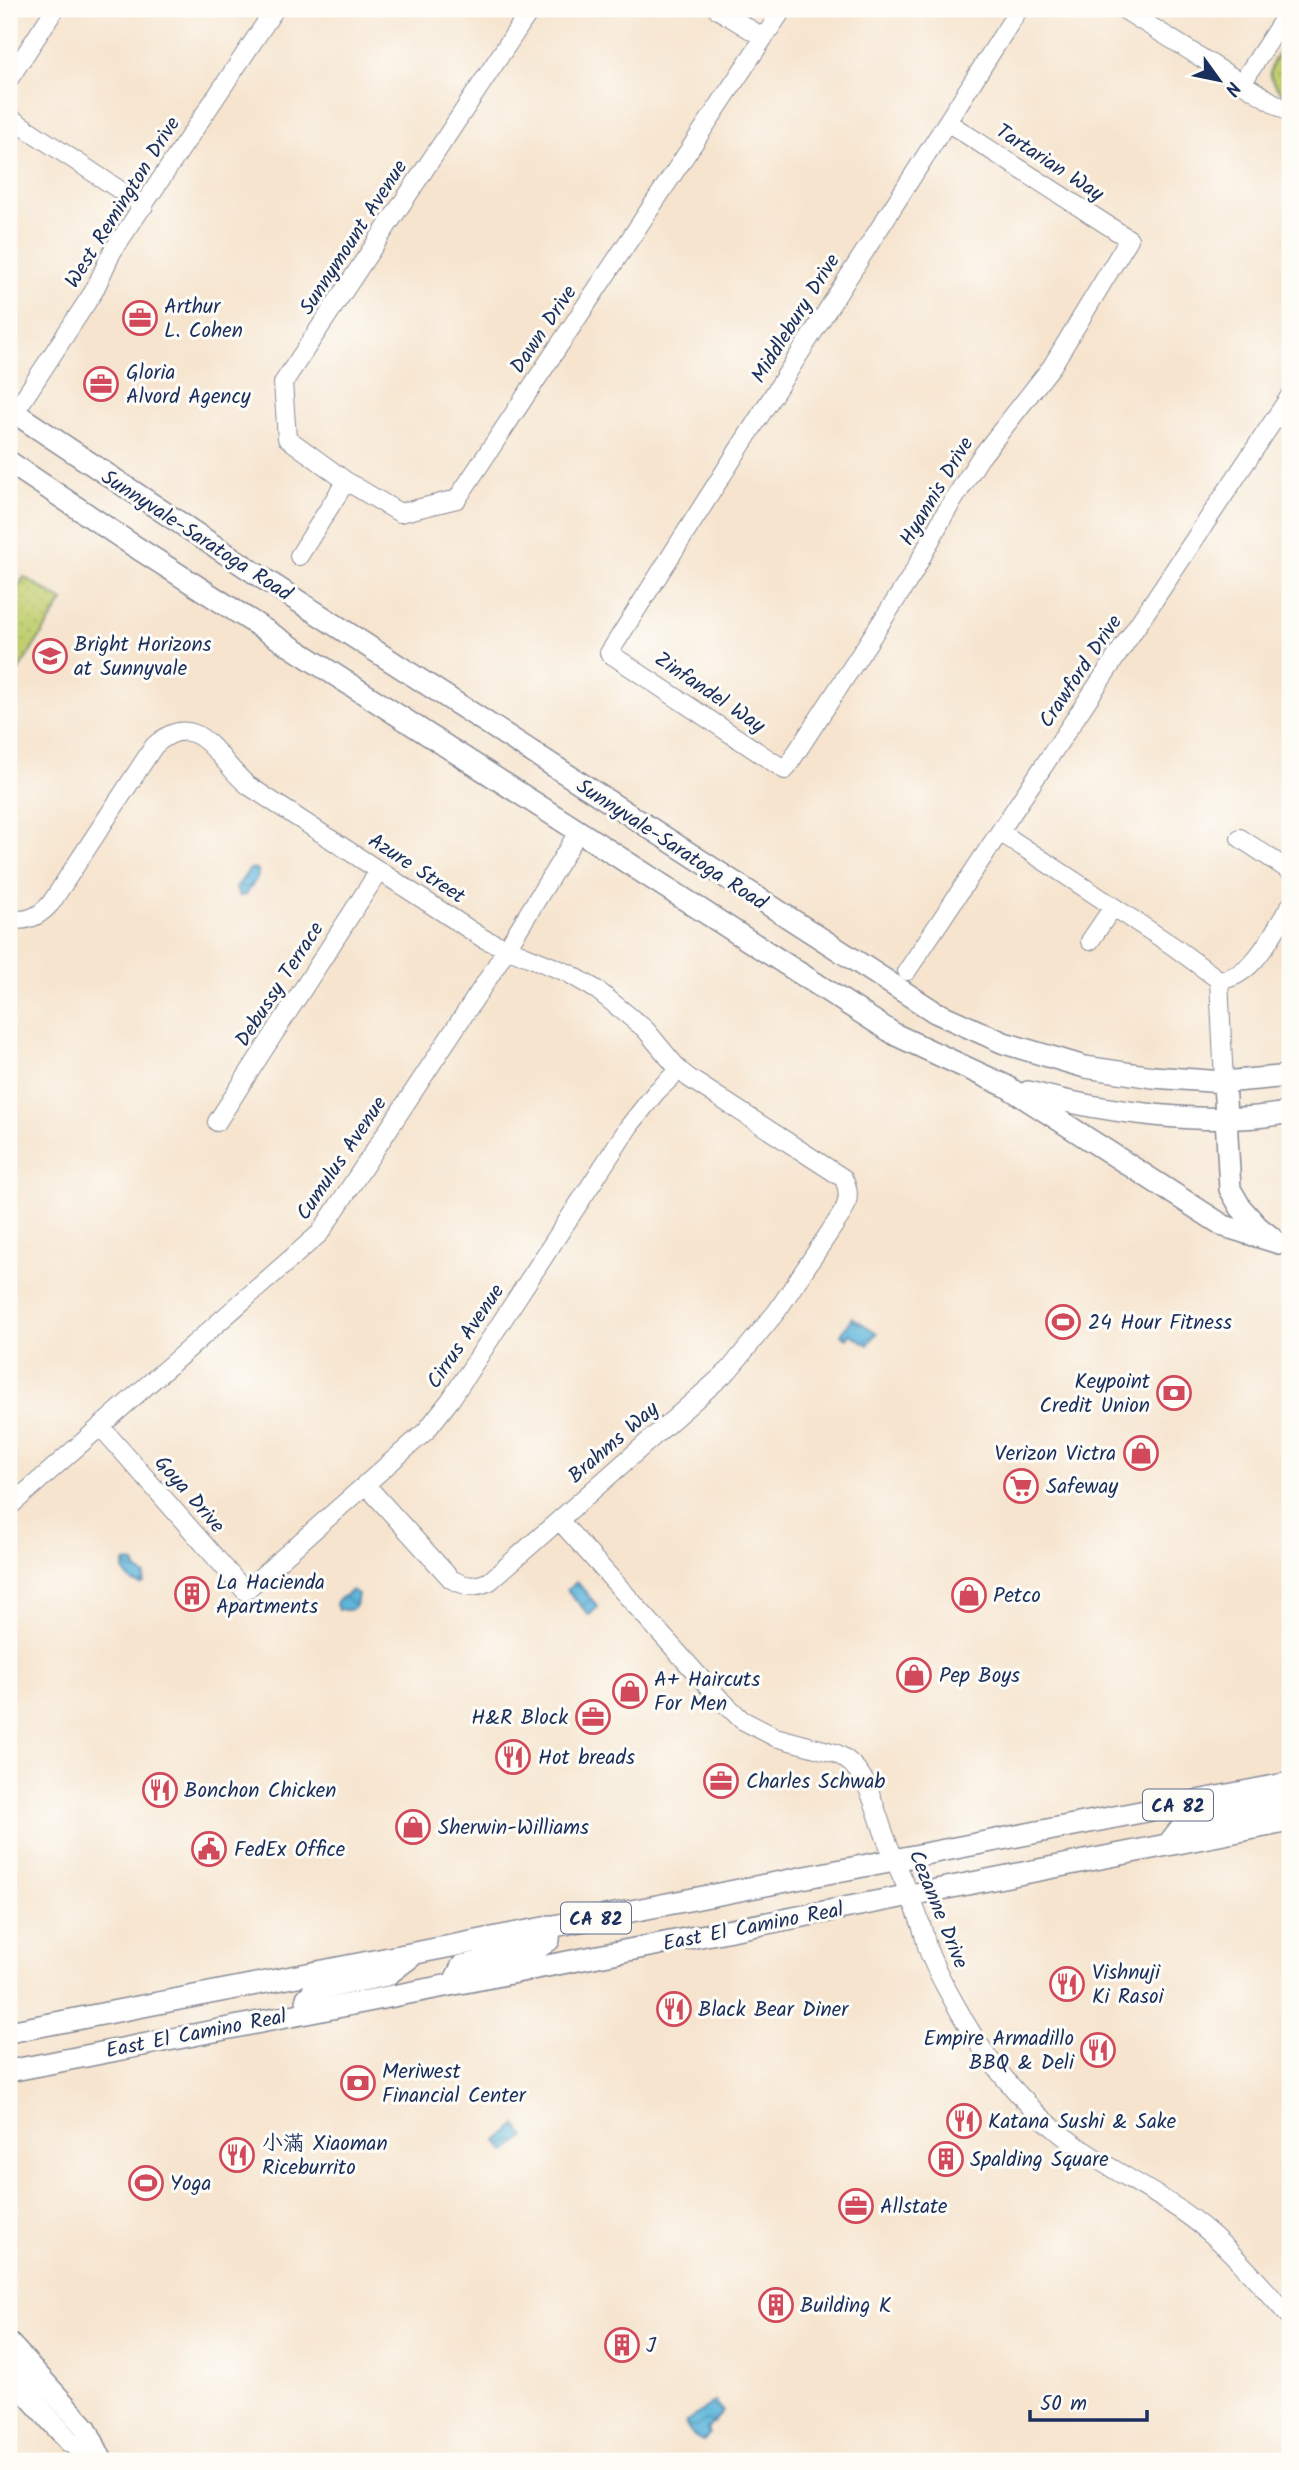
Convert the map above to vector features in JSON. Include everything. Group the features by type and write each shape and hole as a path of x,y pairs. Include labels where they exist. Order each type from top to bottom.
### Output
{"main road":[{"name":"Sunnyvale-Saratoga Road","path":"10,414 935,1012 1004,1043 1085,1067 1153,1077 1224,1082 1230,1189 1241,1208 1258,1227 1284,1247"},
{"name":"Sunnyvale-Saratoga Road","path":"9,462 131,544 896,1035 1006,1086 1224,1226 1284,1247"},
{"path":"1224,1082 1290,1076"},
{"path":"1006,1086 1063,1101 1124,1111 1227,1117 1290,1112"},
{"path":"1169,1843 1183,1825 1280,1806 1290,1783"},
{"name":"East El Camino Real","path":"9,2032 1290,1783"},
{"name":"East El Camino Real","path":"9,2071 1290,1821"},
{"path":"453,1984 462,1966 536,1949 549,1940 550,1926"},
{"path":"308,2011 307,1998 315,1990 387,1975 417,1952"},
{"path":"9,2343 86,2428 99,2460"},
{"path":"9,2374 70,2442 99,2460"}],"street":[{"path":"9,79 55,9"},
{"name":"West Remington Drive","path":"10,414 94,291 112,252 275,9"},
{"name":"Sunnymount Avenue","path":"346,481 287,438 284,383 531,9"},
{"path":"717,9 764,38"},
{"name":"Dawn Drive","path":"346,481 400,513 457,499 783,9"},
{"name":"Middlebury Drive","path":"609,653 1019,9"},
{"path":"1123,9 1290,113"},
{"path":"1242,83 1290,9"},
{"path":"9,117 144,206"},
{"name":"Tartarian Way","path":"947,122 1129,239"},
{"name":"Hyannis Drive","path":"785,770 912,575 944,515 980,458 1052,366 1129,239"},
{"name":"Crawford Drive","path":"908,971 1290,396"},
{"path":"299,556 346,481"},
{"name":"Zinfandel Way","path":"609,653 785,770"},
{"name":"Azure Street","path":"9,918 28,920 43,912 51,903 154,746 171,734 184,732 204,738 221,754 241,780 484,940 568,973 597,990 645,1029 679,1070 835,1172 843,1178 848,1189"},
{"name":"Cumulus Avenue","path":"9,1507 320,1233 491,974 579,831"},
{"path":"1000,832 1173,946 1219,981 1229,980 1252,962 1290,906"},
{"path":"1240,838 1290,871"},
{"name":"Debussy Terrace","path":"216,1122 379,871"},
{"path":"1090,942 1113,907"},
{"path":"1219,981 1224,1082"},
{"name":"Cirrus Avenue","path":"245,1591 426,1431 451,1399 630,1125 656,1092 679,1070"},
{"name":"Brahms Way","path":"366,1485 451,1579 475,1588 490,1581 721,1378 746,1351 777,1311 843,1212 848,1189"},
{"name":"Goya Drive","path":"101,1427 245,1591"},
{"name":"Cezanne Drive","path":"559,1520 706,1684 742,1720 775,1737 835,1753 853,1764 866,1784 910,1895 928,1950 946,1988 970,2030 998,2070 1033,2108 1076,2146 1177,2208 1210,2232 1290,2317"}],"green space":[{"path":"1290,35 1290,98 1273,83 1271,68"},
{"path":"24,577 63,601 9,685 9,601"}],"water":[{"path":"253,868 258,870 258,876 246,895 239,896 236,888"},
{"path":"852,1317 877,1333 868,1345 851,1334 847,1339 841,1335"},
{"path":"125,1562 134,1563 137,1571 145,1575 144,1583 140,1585 131,1581 123,1570"},
{"path":"577,1582 598,1607 589,1615 567,1590"},
{"path":"352,1590 358,1594 356,1606 350,1610 339,1610 337,1601"},
{"path":"516,2125 526,2137 506,2152 497,2141"},
{"path":"715,2401 723,2412 707,2429 709,2434 704,2441 692,2435 685,2423"}],"place":[{"name":"Arthur L. Cohen","path":"140,318"},
{"name":"Gloria Alvord Agency","path":"101,384"},
{"name":"Bright Horizons at Sunnyvale","path":"50,656"},
{"name":"24 Hour Fitness","path":"1063,1322"},
{"name":"Keypoint Credit Union","path":"1174,1393"},
{"name":"Verizon Victra","path":"1141,1453"},
{"name":"Safeway","path":"1021,1486"},
{"name":"La Hacienda Apartments","path":"192,1594"},
{"name":"Petco","path":"969,1595"},
{"name":"Pep Boys","path":"914,1675"},
{"name":"A+ Haircuts For Men","path":"630,1691"},
{"name":"H&R Block","path":"593,1717"},
{"name":"Hot breads","path":"513,1757"},
{"name":"Charles Schwab","path":"721,1781"},
{"name":"Bonchon Chicken","path":"160,1790"},
{"name":"Sherwin-Williams","path":"413,1827"},
{"name":"FedEx Office","path":"209,1849"},
{"name":"Vishnuji Ki Rasoi","path":"1067,1984"},
{"name":"Black Bear Diner","path":"674,2009"},
{"name":"Empire Armadillo BBQ & Deli","path":"1098,2050"},
{"name":"Meriwest Financial Center","path":"358,2083"},
{"name":"Katana Sushi & Sake","path":"964,2121"},
{"name":"小滿 Xiaoman Riceburrito","path":"237,2155"},
{"name":"Spalding Square","path":"946,2159"},
{"name":"Yoga","path":"146,2183"},
{"name":"Allstate","path":"856,2206"},
{"name":"Building K","path":"776,2305"},
{"name":"J","path":"622,2345"}]}
